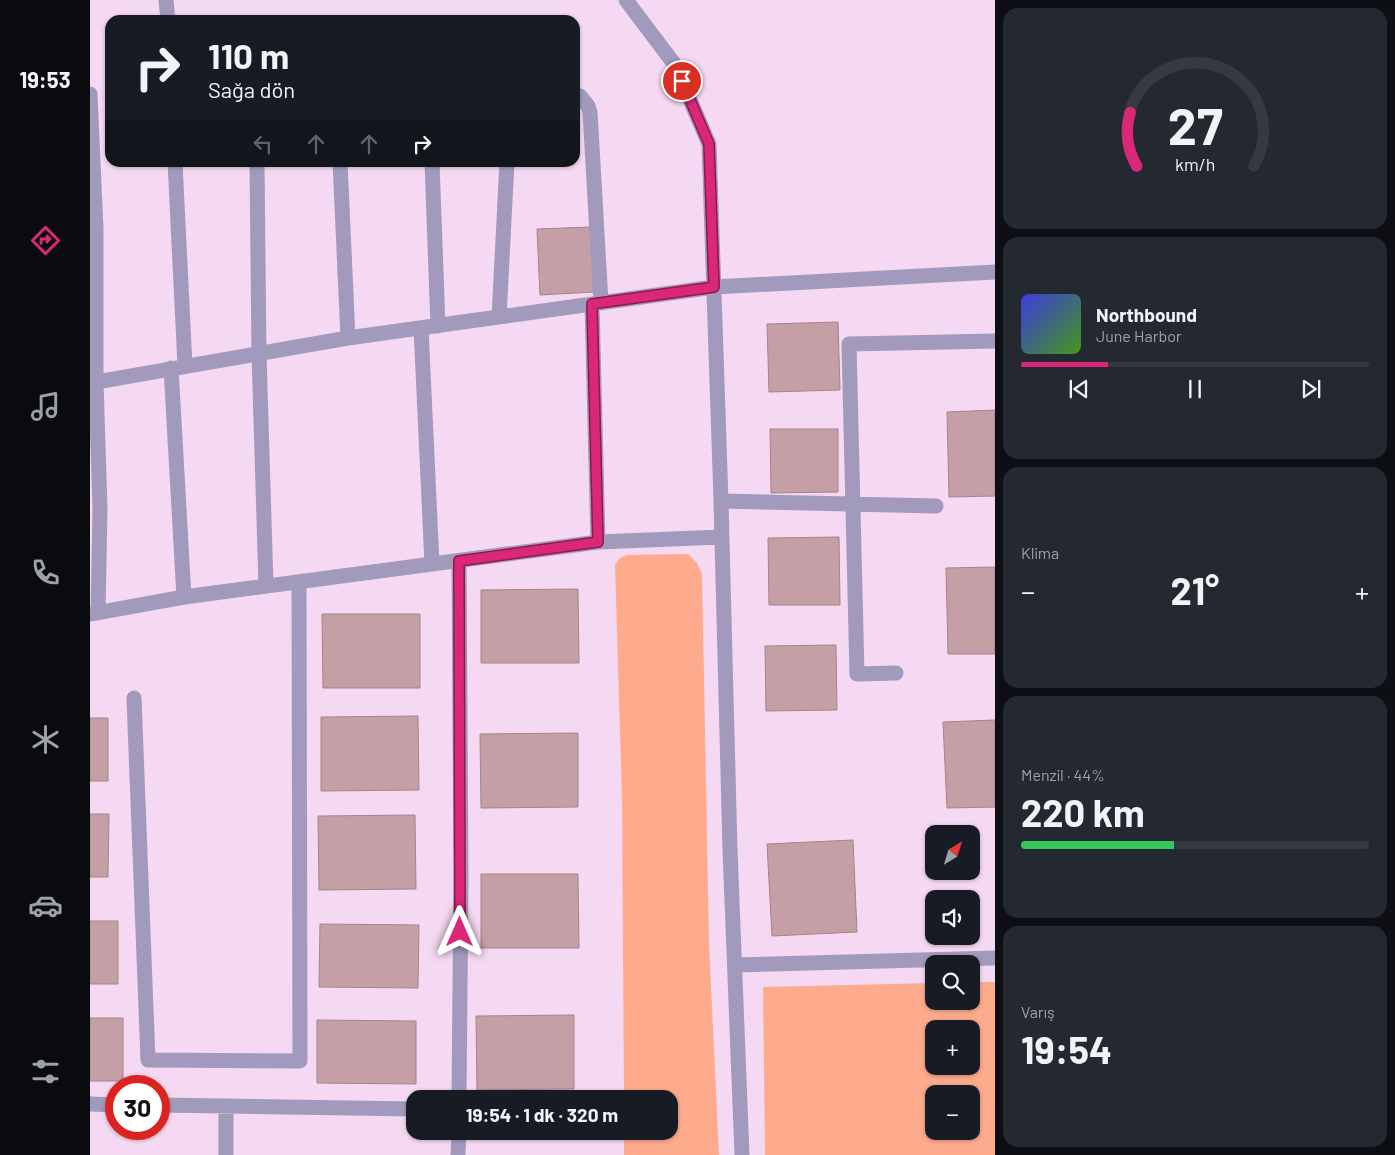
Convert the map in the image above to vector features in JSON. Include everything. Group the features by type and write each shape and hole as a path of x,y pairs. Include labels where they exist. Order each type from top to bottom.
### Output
{"street":[{"path":"166,0 168,15"},
{"path":"626,0 675,65 709,144 742,1155"},
{"path":"90,94 96,229 93,382 100,509 94,613 184,597 598,542 721,537"},
{"path":"580,96 590,112 596,304 598,542"},
{"path":"175,167 184,597"},
{"path":"257,167 259,354 266,586"},
{"path":"340,167 348,338"},
{"path":"432,167 438,326"},
{"path":"499,317 507,167"},
{"path":"93,382 348,338 714,287 995,272"},
{"path":"421,328 432,564"},
{"path":"896,673 857,674 849,344 995,340"},
{"path":"721,500 936,506"},
{"path":"459,561 461,876 459,1090"},
{"path":"134,698 148,1060 300,1061 299,582"},
{"path":"735,965 995,958"},
{"path":"90,1104 105,1105"},
{"path":"170,1105 406,1109"},
{"path":"226,1106 226,1155"},
{"path":"458,1155 459,1140"}],"shaded area":[{"path":"688,554 697,563 702,574 709,944 719,1155 624,1155 624,1140 678,1140 678,1090 624,1090 622,799 615,565 620,558 627,555"},
{"path":"980,982 995,982 995,1155 765,1155 763,987 925,983 925,1010 980,1010"}],"building":[{"path":"590,227 594,292 540,295 537,229"},
{"path":"838,322 840,390 769,392 767,324"},
{"path":"995,410 995,496 949,497 947,412"},
{"path":"770,429 838,429 838,492 771,493"},
{"path":"839,537 840,605 769,605 768,538"},
{"path":"995,567 995,654 948,654 946,568"},
{"path":"578,589 579,663 481,663 481,590"},
{"path":"322,614 420,614 420,688 323,688"},
{"path":"836,645 837,710 766,711 765,646"},
{"path":"418,716 419,790 321,791 321,717"},
{"path":"90,718 108,718 108,781 90,781"},
{"path":"995,720 995,807 947,808 943,722"},
{"path":"578,733 578,807 481,808 480,734"},
{"path":"90,814 109,814 108,877 90,877"},
{"path":"415,815 416,889 319,890 318,816"},
{"path":"853,840 857,932 772,936 767,844"},
{"path":"481,874 578,874 579,948 481,948"},
{"path":"90,921 118,921 118,984 90,984"},
{"path":"320,924 419,925 418,988 319,987"},
{"path":"574,1015 574,1089 477,1090 476,1016"},
{"path":"90,1018 123,1018 123,1075 105,1075 105,1081 90,1081"},
{"path":"317,1020 416,1021 416,1084 317,1083"}],"route":[{"path":"460,932 459,561 598,542 592,304 714,287 709,144 682,81"}]}
